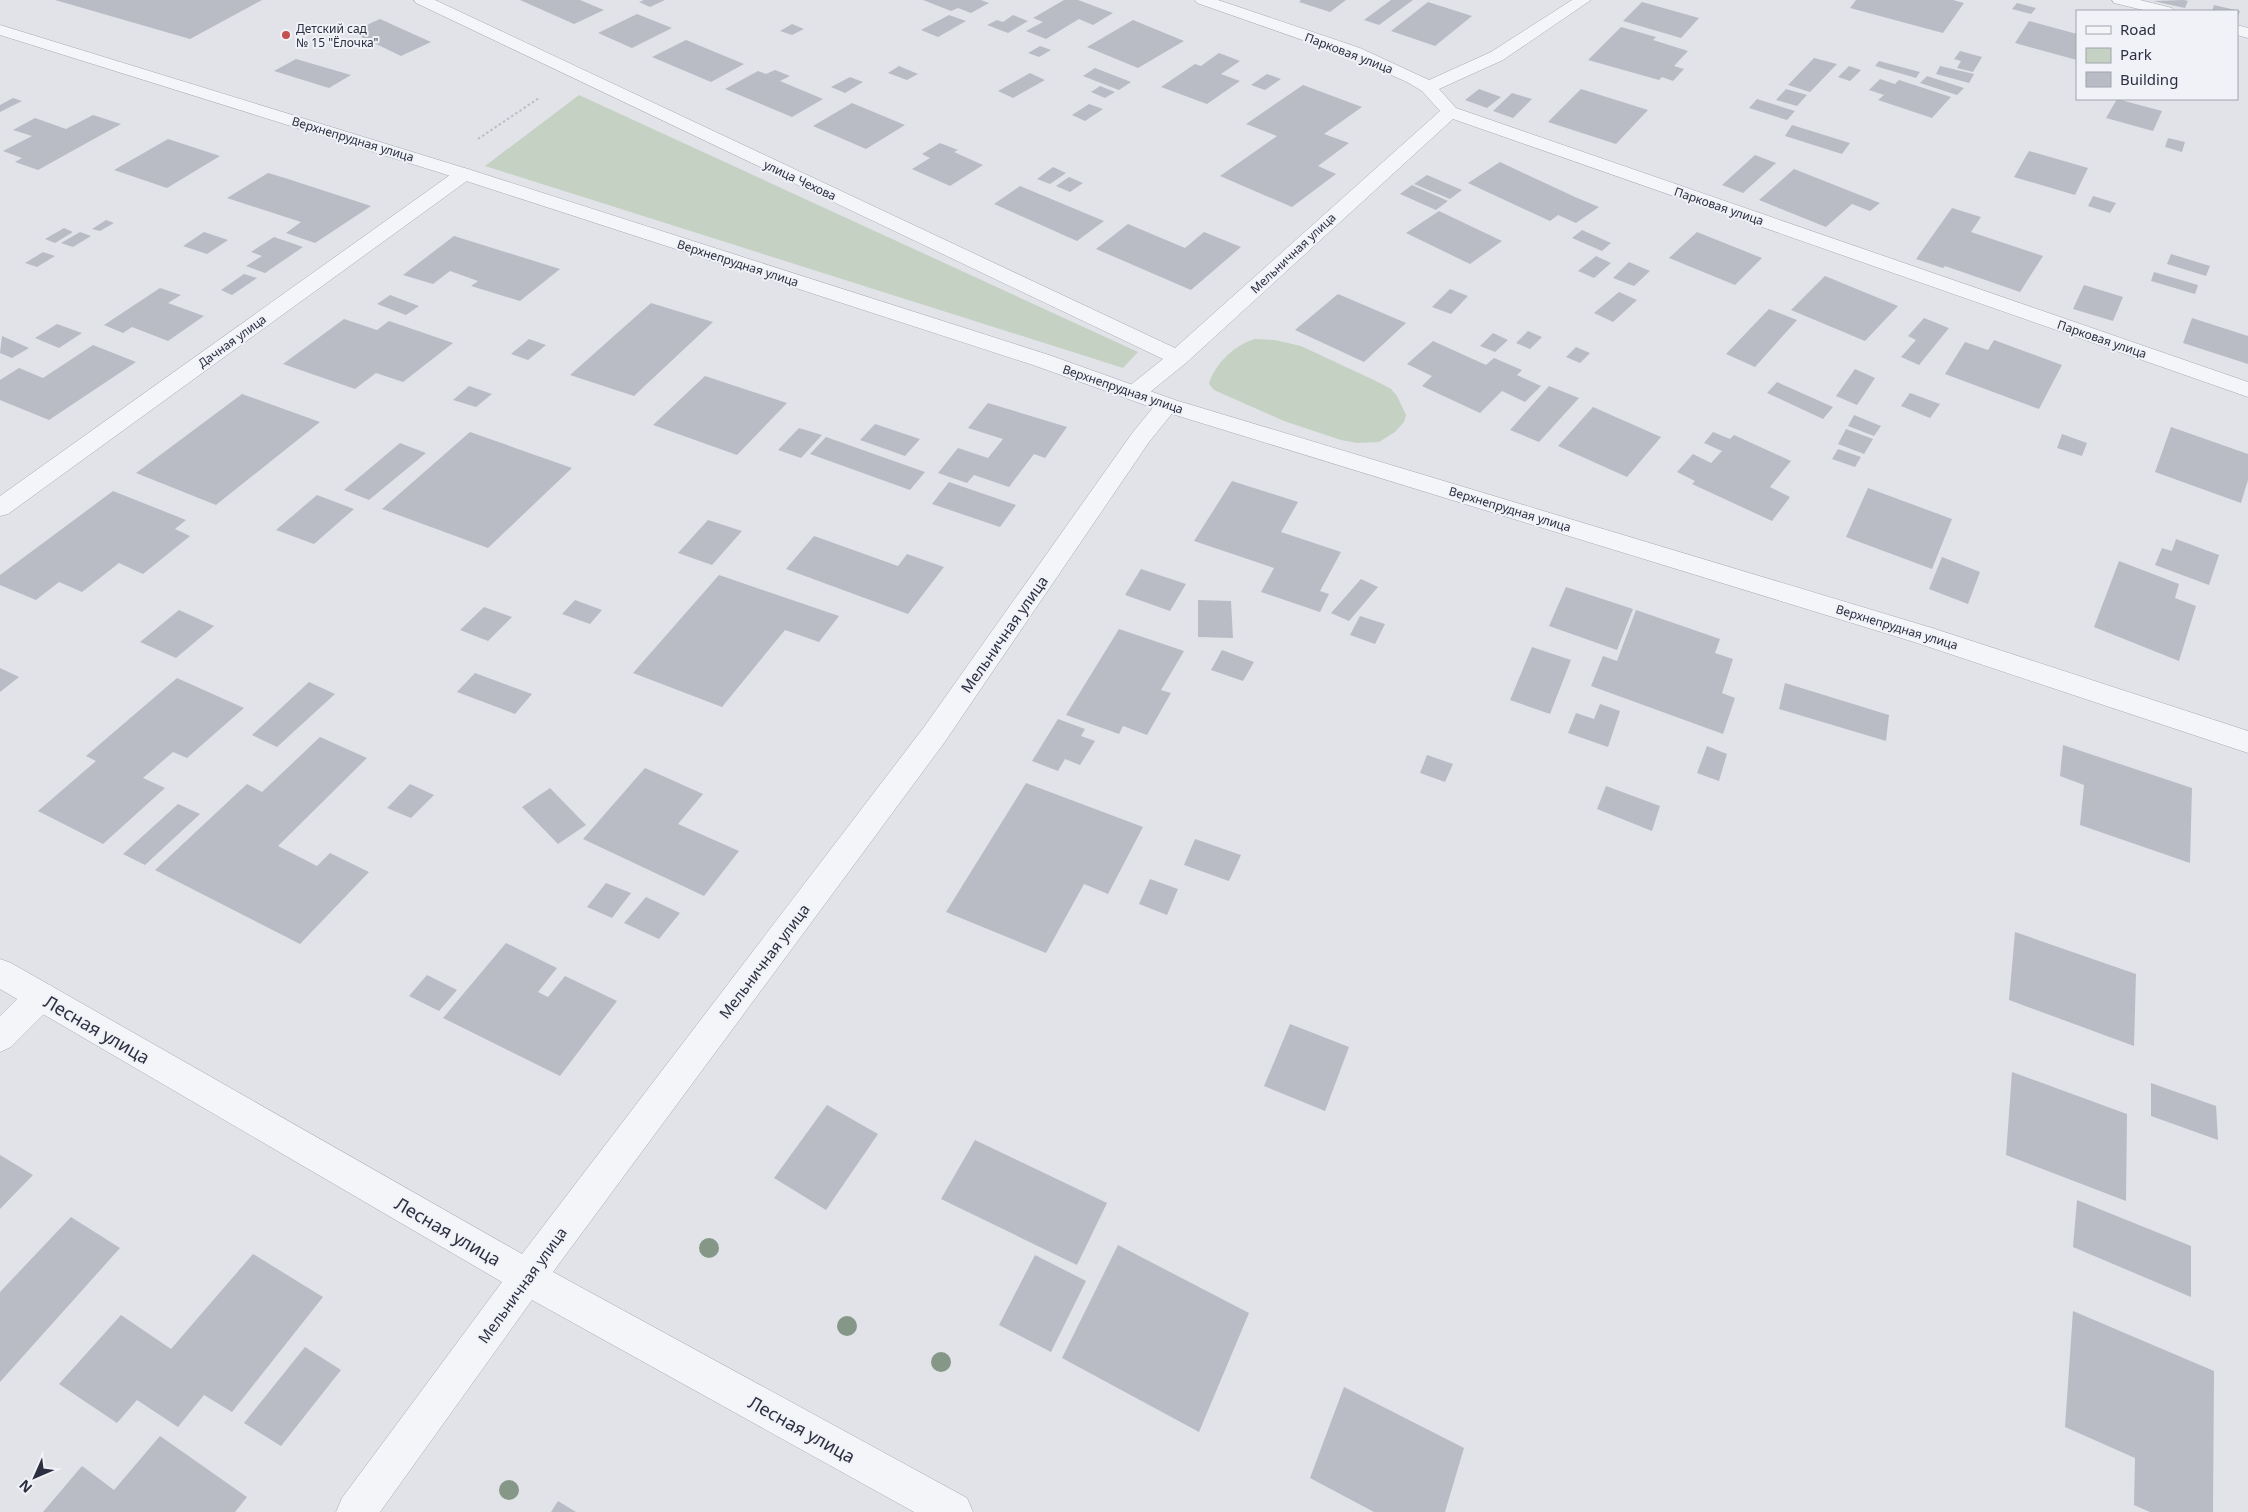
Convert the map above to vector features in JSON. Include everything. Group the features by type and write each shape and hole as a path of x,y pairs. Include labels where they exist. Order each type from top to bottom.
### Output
{"street":[{"name":"улица Чехова","path":"422,0 1178,358"},
{"name":"Парковая улица","path":"1203,0 1354,52 1413,78 1428,87 1450,112 2248,390"},
{"path":"1428,87 1496,56 1584,0"},
{"path":"2120,0 2162,10"},
{"name":"Верхнепрудная улица","path":"0,30 464,174 1136,392 1167,405 1914,632 2248,742"},
{"name":"Мельничная улица","path":"1136,392 1178,358 1394,160 1450,112"},
{"name":"Дачная улица","path":"0,508 464,174"},
{"name":"Мельничная улица","path":"356,1512 526,1277 934,736 1141,437 1167,405"},
{"name":"Лесная улица","path":"0,973 526,1277 953,1512"},
{"path":"0,1037 41,996"}],"path":[{"path":"438,166 575,73"}],"green space":[{"path":"579,95 1138,352 1123,368 485,166"},
{"path":"1255,339 1275,340 1301,346 1391,389 1397,396 1406,415 1404,422 1395,432 1379,442 1357,443 1341,440 1284,421 1214,390 1209,384 1221,362 1233,350"}],"building":[{"path":"55,0 262,0 190,39"},
{"path":"520,0 580,0 604,10 574,24"},
{"path":"644,0 665,0 650,7 639,2"},
{"path":"923,0 981,0 989,3 971,13 958,8 951,11"},
{"path":"1064,0 1078,0 1113,13 1093,25 1079,19 1046,39 1026,31 1043,22 1033,18"},
{"path":"1301,0 1346,0 1330,12 1299,2"},
{"path":"1391,0 1413,0 1379,25 1364,20"},
{"path":"1856,0 1953,0 1964,3 1943,33 1850,8"},
{"path":"2153,1 2188,1 2185,8"},
{"path":"1428,2 1472,16 1435,46 1391,31"},
{"path":"1642,2 1699,18 1681,38 1623,21"},
{"path":"2017,3 2036,8 2031,14 2012,9"},
{"path":"2214,5 2236,10 2212,10"},
{"path":"637,14 672,28 632,48 598,33"},
{"path":"949,15 966,21 938,37 921,30"},
{"path":"1013,15 1028,21 1008,33 987,25 997,20 1003,22"},
{"path":"380,19 431,42 401,56 351,32"},
{"path":"1133,20 1184,41 1138,68 1087,47"},
{"path":"2029,21 2076,34 2076,60 2015,43"},
{"path":"792,24 804,29 792,35 780,31"},
{"path":"1621,27 1656,37 1653,40 1688,51 1674,66 1684,69 1673,81 1662,77 1659,80 1588,60"},
{"path":"686,40 744,64 711,82 652,57"},
{"path":"1040,46 1051,50 1039,57 1028,53"},
{"path":"1960,51 1982,57 1973,72 1957,68 1961,61 1954,59"},
{"path":"1219,53 1240,61 1221,74 1240,81 1207,104 1161,87 1195,64 1201,66"},
{"path":"1814,58 1837,64 1810,92 1788,85"},
{"path":"296,59 351,75 329,88 274,71"},
{"path":"1879,61 1920,72 1916,78 1875,66"},
{"path":"899,66 918,74 907,80 888,73"},
{"path":"1849,66 1861,70 1850,81 1838,77"},
{"path":"1940,66 1974,74 1969,83 1936,74"},
{"path":"1095,68 1131,82 1119,90 1083,76"},
{"path":"775,70 790,76 780,81 823,99 792,117 725,89 758,71 766,74"},
{"path":"1030,73 1045,80 1013,98 998,91"},
{"path":"1267,74 1281,79 1265,90 1251,85"},
{"path":"1927,76 1964,88 1957,95 1920,83"},
{"path":"850,77 863,82 845,93 831,87"},
{"path":"1880,79 1895,84 1899,80 1951,97 1932,118 1878,100 1884,95 1869,90"},
{"path":"1303,85 1362,107 1324,134 1349,143 1318,166 1336,174 1292,207 1220,176 1277,136 1246,124"},
{"path":"1100,86 1115,92 1105,98 1091,92"},
{"path":"1479,89 1501,97 1487,108 1465,100"},
{"path":"1581,89 1648,110 1616,144 1548,122"},
{"path":"1786,89 1807,95 1797,106 1776,100"},
{"path":"1512,93 1532,99 1513,118 1493,111"},
{"path":"13,98 22,101 0,112 0,105"},
{"path":"1757,99 1795,111 1787,120 1749,108"},
{"path":"2116,100 2162,111 2153,131 2106,118"},
{"path":"852,103 905,125 866,149 813,126"},
{"path":"1089,104 1103,109 1085,121 1072,115"},
{"path":"93,115 121,124 38,170 15,162 22,158 3,151 32,136 13,130 35,118 66,129"},
{"path":"1792,125 1850,143 1842,154 1785,136"},
{"path":"2168,138 2185,142 2182,152 2165,147"},
{"path":"168,139 220,156 167,188 114,170"},
{"path":"940,143 958,150 954,152 983,165 950,186 912,169 930,158 922,154"},
{"path":"2029,151 2088,168 2075,195 2014,177"},
{"path":"1755,155 1776,163 1743,193 1722,185"},
{"path":"1500,162 1599,207 1576,223 1558,215 1550,221 1468,183"},
{"path":"1053,167 1066,173 1050,184 1037,179"},
{"path":"1794,169 1880,203 1870,211 1852,204 1826,227 1759,200"},
{"path":"268,173 371,206 315,243 286,233 301,222 227,198"},
{"path":"1427,175 1462,190 1450,199 1414,184"},
{"path":"1069,177 1083,183 1070,192 1056,186"},
{"path":"1412,185 1448,201 1436,210 1400,194"},
{"path":"1020,186 1104,221 1077,241 994,204"},
{"path":"2093,196 2116,203 2110,213 2088,206"},
{"path":"1952,208 1981,217 1971,232 2043,256 2020,292 1945,266 1943,268 1916,259"},
{"path":"1439,211 1502,241 1470,264 1406,233"},
{"path":"106,220 114,223 100,231 92,229"},
{"path":"1128,224 1185,248 1204,232 1241,247 1191,290 1096,249"},
{"path":"64,228 73,232 55,243 45,239"},
{"path":"1582,230 1611,243 1602,251 1572,238"},
{"path":"80,232 91,236 73,247 61,243"},
{"path":"204,232 228,240 207,254 183,246"},
{"path":"1697,232 1762,258 1735,285 1669,258"},
{"path":"454,236 560,269 520,301 471,286 478,281 450,271 433,284 403,275"},
{"path":"274,237 303,247 265,273 246,266 262,256 251,252"},
{"path":"43,252 55,256 37,267 25,263"},
{"path":"2171,254 2210,266 2206,276 2167,264"},
{"path":"1596,256 1611,263 1594,278 1578,271"},
{"path":"1629,262 1650,271 1634,286 1613,278"},
{"path":"2154,272 2198,285 2195,294 2151,281"},
{"path":"244,274 257,278 232,295 221,290"},
{"path":"1825,276 1898,306 1865,341 1791,310"},
{"path":"2084,285 2123,297 2113,321 2073,309"},
{"path":"160,288 181,295 168,303 204,316 168,341 132,327 123,333 104,325"},
{"path":"1450,289 1468,296 1451,314 1432,307"},
{"path":"1619,292 1637,300 1613,322 1594,313"},
{"path":"1338,294 1406,323 1364,362 1295,330"},
{"path":"390,295 419,306 406,315 377,304"},
{"path":"651,303 713,322 634,396 570,375"},
{"path":"1769,309 1797,320 1755,367 1726,354"},
{"path":"1924,318 1949,328 1919,365 1901,357 1916,340 1908,336"},
{"path":"2192,318 2248,336 2248,364 2183,343"},
{"path":"344,319 377,330 389,321 453,343 403,382 376,373 355,389 283,364"},
{"path":"57,324 82,333 59,348 35,338"},
{"path":"1528,331 1542,337 1530,349 1516,343"},
{"path":"1493,333 1508,340 1495,352 1480,346"},
{"path":"2,336 29,348 12,358 0,353"},
{"path":"529,339 546,345 528,360 511,354"},
{"path":"1994,340 2062,365 2039,409 1945,374 1965,342 1988,350"},
{"path":"1433,341 1486,365 1494,358 1522,370 1517,375 1541,386 1525,402 1502,391 1480,413 1422,386 1432,376 1407,364"},
{"path":"93,345 136,362 49,420 0,400 0,380 19,368 43,378"},
{"path":"1576,347 1590,353 1580,363 1566,357"},
{"path":"1855,369 1875,378 1857,405 1836,396"},
{"path":"705,376 787,403 737,455 653,425"},
{"path":"1777,382 1833,407 1823,419 1767,393"},
{"path":"469,386 492,394 476,407 453,400"},
{"path":"1549,386 1579,398 1539,442 1510,430"},
{"path":"1910,393 1940,404 1930,418 1901,406"},
{"path":"242,394 320,422 216,505 136,473"},
{"path":"988,403 1067,427 1045,458 1034,454 1009,487 974,475 967,483 938,473 958,448 988,458 1003,439 968,428"},
{"path":"1593,407 1661,437 1627,477 1558,446"},
{"path":"1854,415 1881,426 1874,436 1848,426"},
{"path":"875,424 920,439 905,456 860,440"},
{"path":"2171,427 2248,454 2248,480 2241,503 2155,472"},
{"path":"799,428 822,435 801,458 778,450"},
{"path":"1846,429 1873,439 1864,454 1838,444"},
{"path":"470,432 572,468 488,548 382,509"},
{"path":"1713,432 1730,439 1734,435 1791,461 1770,487 1790,497 1772,521 1692,484 1695,481 1677,472 1693,454 1711,463 1722,451 1704,443"},
{"path":"2062,434 2087,443 2082,456 2057,448"},
{"path":"826,437 925,472 910,490 810,454"},
{"path":"400,443 426,453 369,500 344,490"},
{"path":"1838,449 1861,457 1855,467 1832,459"},
{"path":"1232,481 1298,502 1281,532 1341,552 1320,591 1329,594 1320,612 1261,592 1274,568 1194,541"},
{"path":"949,482 1016,505 1000,527 932,504"},
{"path":"1868,488 1952,519 1932,569 1846,537"},
{"path":"113,491 186,520 175,529 190,536 143,574 119,563 82,592 59,582 36,600 0,585 0,575"},
{"path":"317,495 354,509 314,544 276,530"},
{"path":"708,520 742,531 712,565 678,553"},
{"path":"814,536 898,566 907,554 944,567 908,614 786,569"},
{"path":"2176,539 2219,555 2209,585 2155,565 2162,548 2172,551"},
{"path":"1942,557 1980,572 1968,604 1929,589"},
{"path":"2119,561 2179,584 2175,598 2196,606 2179,661 2094,627"},
{"path":"1141,569 1186,584 1170,611 1125,595"},
{"path":"719,575 839,616 819,642 785,630 722,707 633,673"},
{"path":"1361,579 1378,587 1349,621 1331,613"},
{"path":"1566,587 1633,609 1617,650 1549,626"},
{"path":"575,600 602,610 590,624 562,614"},
{"path":"1198,600 1231,601 1233,638 1198,637"},
{"path":"484,607 512,617 488,641 460,630"},
{"path":"179,610 214,626 176,658 140,642"},
{"path":"1636,610 1720,639 1715,653 1733,659 1722,693 1735,698 1723,734 1591,686 1603,656 1617,661"},
{"path":"1360,616 1385,624 1375,644 1350,635"},
{"path":"1119,629 1184,651 1161,690 1171,693 1147,735 1123,726 1119,734 1066,715"},
{"path":"1532,647 1571,660 1550,714 1510,700"},
{"path":"1222,650 1254,662 1243,681 1211,670"},
{"path":"0,668 19,677 0,692"},
{"path":"475,673 532,694 515,714 457,692"},
{"path":"177,678 244,708 187,758 173,752 143,778 165,788 103,844 38,811 96,761 86,756"},
{"path":"309,682 335,694 277,747 252,735"},
{"path":"1785,683 1889,715 1886,741 1779,709"},
{"path":"1600,704 1620,711 1608,747 1568,733 1576,713 1594,719"},
{"path":"1058,719 1085,729 1081,736 1095,741 1080,765 1065,759 1058,771 1032,761"},
{"path":"320,737 367,758 278,846 317,866 330,853 369,872 300,944 155,870 247,784 262,792"},
{"path":"2063,745 2192,788 2190,863 2080,825 2084,785 2060,776"},
{"path":"1707,746 1727,754 1719,781 1697,773"},
{"path":"1427,755 1453,764 1445,782 1420,773"},
{"path":"645,768 703,794 678,824 739,851 704,896 583,839"},
{"path":"1026,783 1143,827 1108,894 1084,884 1046,953 946,912"},
{"path":"410,784 434,795 411,818 387,808"},
{"path":"1606,786 1660,806 1652,831 1597,809"},
{"path":"550,788 586,825 558,844 522,807"},
{"path":"178,804 200,814 145,865 123,854"},
{"path":"1195,839 1241,855 1229,881 1184,865"},
{"path":"1150,879 1178,889 1167,915 1139,904"},
{"path":"606,883 631,893 612,918 587,907"},
{"path":"646,897 680,913 659,939 624,923"},
{"path":"2015,932 2136,974 2134,1046 2009,1000"},
{"path":"506,943 557,968 538,992 548,997 565,976 617,1001 560,1076 443,1018"},
{"path":"427,975 457,990 439,1011 409,996"},
{"path":"1290,1024 1349,1047 1325,1111 1264,1086"},
{"path":"2012,1072 2127,1114 2126,1201 2006,1155"},
{"path":"2151,1083 2216,1106 2218,1140 2151,1116"},
{"path":"827,1105 878,1134 826,1210 774,1178"},
{"path":"975,1140 1107,1203 1077,1265 941,1199"},
{"path":"0,1155 33,1175 0,1209"},
{"path":"2077,1200 2191,1246 2191,1297 2073,1247"},
{"path":"71,1217 120,1248 0,1382 0,1292"},
{"path":"1118,1245 1249,1313 1199,1432 1062,1358"},
{"path":"253,1254 323,1297 232,1412 204,1395 178,1427 137,1400 117,1423 59,1384 121,1315 171,1349"},
{"path":"1035,1255 1086,1281 1051,1352 999,1325"},
{"path":"2073,1311 2214,1371 2213,1512 2150,1512 2134,1505 2135,1458 2065,1427"},
{"path":"305,1347 341,1370 281,1446 244,1423"},
{"path":"1344,1387 1464,1448 1445,1512 1374,1512 1310,1478"},
{"path":"160,1436 247,1497 235,1512 43,1512 82,1466 114,1490"},
{"path":"558,1501 576,1512 551,1512"}],"place":[{"name":"Детский сад № 15 \"Ёлочка\"","path":"286,35"}]}
